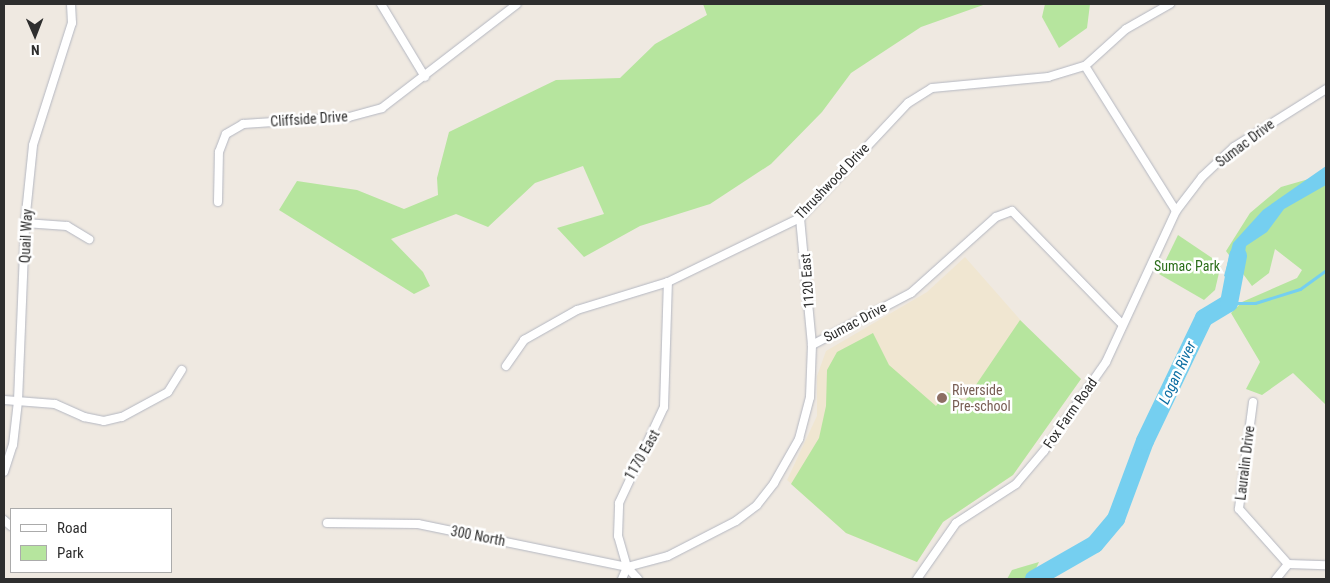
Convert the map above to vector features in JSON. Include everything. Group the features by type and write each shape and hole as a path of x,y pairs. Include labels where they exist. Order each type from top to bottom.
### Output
{"street":[{"name":"Quail Way","path":"4,472 14,445 18,401 25,223 33,146 72,23 71,4"},
{"path":"381,4 425,77"},
{"name":"Cliffside Drive","path":"218,202 219,152 226,134 243,124 349,117 382,108 425,77 517,4"},
{"name":"Thrushwood Drive","path":"506,366 524,340 577,310 668,282 800,218 908,103 932,88 1048,77 1085,66 1126,29 1170,4"},
{"path":"1085,66 1176,211"},
{"name":"Sumac Drive","path":"1176,211 1202,176 1234,147 1326,89"},
{"name":"Sumac Drive","path":"627,567 668,556 757,505 799,439 810,397 812,345 911,293 996,217 1012,211 1122,324"},
{"name":"Fox Farm Road","path":"917,579 956,523 1016,484 1044,451 1106,362 1122,324 1162,248 1176,211"},
{"name":"1120 East","path":"800,218 812,345"},
{"path":"25,223 67,226 89,239"},
{"name":"1170 East","path":"627,567 618,536 619,503 625,481 660,424 664,407 668,282"},
{"path":"4,400 55,404 84,418 104,421 122,417 168,392 182,370"},
{"name":"Lauralin Drive","path":"1253,402 1239,509 1288,564"},
{"name":"300 North","path":"327,523 418,524 627,567"},
{"path":"1276,579 1288,564 1326,565"},
{"path":"622,579 627,567 638,579"}],"shaded area":[{"name":"Riverside Pre-school","path":"965,257 1030,331 1081,379 1013,475 943,522 917,562 846,533 787,480 817,416 817,376 826,351 927,292"}],"green space":[{"path":"703,4 986,4 921,27 851,73 822,112 771,164 710,204 640,226 584,257 557,228 604,214 583,166 535,183 488,227 456,214 391,239 423,272 430,286 414,294 279,210 297,181 357,190 404,209 438,195 437,178 449,132 556,80 620,78 655,44 707,15"},
{"path":"1045,4 1090,4 1087,28 1059,48 1042,17"},
{"path":"1326,174 1326,405 1293,373 1262,395 1246,389 1260,362 1231,313 1242,302 1297,278 1302,270 1275,249 1269,273 1252,286 1226,251 1250,213 1281,187"},
{"name":"Sumac Park","path":"1178,235 1221,264 1215,290 1204,300 1159,274"},
{"name":"Riverside Pre-school","path":"1020,320 1081,379 1013,475 943,522 917,562 846,533 791,484 819,438 826,406 827,370 837,352 873,333 889,365 936,406 947,392 965,401"},
{"path":"1039,562 1031,579 1007,579 1012,570"}],"water":[{"path":"1326,166 1326,185 1284,209 1267,232 1246,246 1240,285 1224,276 1233,243 1263,210"}],"waterway":[{"name":"Logan River","path":"1034,579 1095,544 1116,519 1145,441 1204,318 1229,303 1238,256"},
{"path":"1229,303 1255,303 1300,289 1326,270"}],"place":[{"name":"Riverside Pre-school","path":"942,398"}]}
